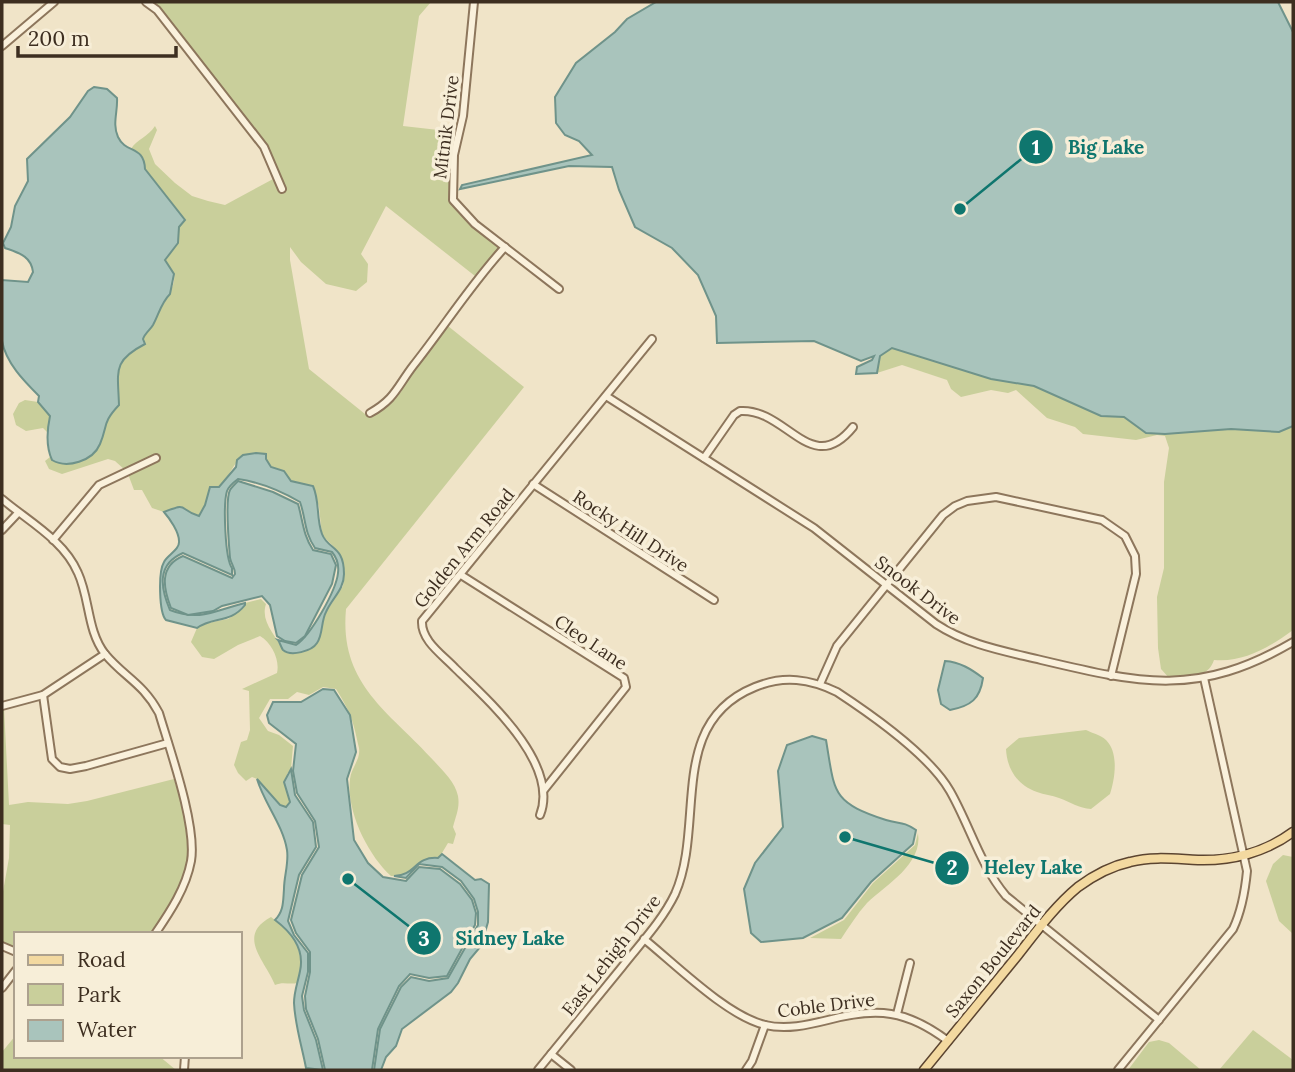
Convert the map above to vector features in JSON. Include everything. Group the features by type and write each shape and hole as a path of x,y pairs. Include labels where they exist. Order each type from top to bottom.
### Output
{"main road":[{"name":"Saxon Boulevard","path":"924,1070 1042,925 1076,888 1092,877 1127,862 1161,857 1216,860 1243,855 1268,847 1293,832"}],"street":[{"path":"2,46 54,2"},
{"path":"146,2 157,10 264,147 282,189"},
{"name":"Mitnik Drive","path":"474,2 463,116 454,155 453,200 469,218 559,289"},
{"path":"370,413 384,405 399,390 478,276 505,247"},
{"name":"Golden Arm Road","path":"540,816 543,790 538,768 520,738 501,713 432,645 422,629 422,621 652,339"},
{"name":"Snook Drive","path":"606,396 814,528 956,637 1111,676 1172,682 1204,678 1256,662 1293,642"},
{"path":"704,458 734,415 740,411 761,413 810,445 818,447 830,447 844,438 853,427"},
{"path":"54,540 99,485 156,458"},
{"name":"Rocky Hill Drive","path":"533,484 714,600"},
{"path":"1111,676 1136,574 1135,555 1131,545 1116,528 1102,520 996,497 967,501 943,515 836,646 820,684 850,700 928,763 951,793 993,880 1006,896 1159,1020"},
{"path":"2,499 54,540 70,557 79,574 94,633 105,654 151,698 159,713 192,843 187,876 156,932"},
{"path":"2,530 18,513"},
{"name":"Cleo Lane","path":"461,575 624,678 626,687 543,790"},
{"path":"2,706 43,695 105,654"},
{"path":"1118,1070 1233,929 1245,892 1247,871 1204,678"},
{"name":"East Lehigh Drive","path":"538,1070 644,939 675,892 686,843 696,758 715,715 732,700 766,682 785,679 820,684"},
{"path":"43,695 52,758 60,766 70,769 86,766 168,743"},
{"name":"Coble Drive","path":"644,939 725,1005 746,1018 765,1025 799,1026 865,1011 897,1014 930,1028 948,1041"},
{"path":"897,1014 910,963"},
{"path":"2,988 14,973"},
{"path":"746,1070 765,1025"},
{"path":"551,1054 570,1070"}],"green space":[{"path":"151,2 431,2 419,16 403,126 456,132 451,155 450,201 467,221 501,248 475,276 386,206 361,254 368,264 367,282 356,291 326,284 301,262 290,247 309,369 370,418 387,407 401,392 412,372 448,326 524,387 346,609 346,635 359,678 385,711 445,773 458,796 453,844 448,843 439,858 424,860 399,876 391,876 382,867 367,845 355,818 351,805 350,779 359,756 359,748 351,717 336,689 323,687 309,695 297,692 288,699 270,699 259,718 268,731 279,735 293,746 291,769 287,774 290,803 282,808 257,779 252,777 246,781 234,765 241,742 247,740 250,730 249,691 242,689 277,673 276,657 271,647 260,636 214,659 202,657 191,642 197,628 202,624 228,619 245,603 261,599 266,604 267,623 283,650 295,653 310,649 320,635 325,614 343,586 344,576 334,547 322,535 319,507 313,486 291,481 284,471 271,468 266,459 243,455 219,487 210,488 199,516 183,507 164,512 152,508 142,490 134,490 128,474 160,460 158,455 125,470 115,461 108,459 62,474 49,469 45,461 50,457 59,464 78,462 103,433 107,419 119,405 118,378 122,362 132,350 142,346 148,329 174,282 173,272 164,260 179,237 179,227 185,220 144,169 141,156 131,149 133,146 155,126 157,130 149,149 155,164 192,196 208,201 225,205 275,178 280,193 286,190 266,145 159,8"},
{"path":"894,345 1293,374 1293,630 1246,656 1214,660 1202,674 1170,679 1161,669 1158,648 1157,597 1164,568 1164,482 1169,448 1165,436 1136,440 1083,434 1075,427 1047,418 1016,390 1008,393 991,390 961,397 951,389 947,380 902,365 877,373 880,356"},
{"path":"25,400 38,402 50,416 47,432 43,428 26,431 16,425 13,414 19,403"},
{"path":"4,708 9,805 28,802 68,804 174,779 188,828 189,856 178,892 153,932 14,932 14,947 2,943 2,897 9,858 10,825 2,824"},
{"path":"1086,730 1106,740 1114,759 1110,794 1091,809 1030,789 1019,781 1011,770 1006,749 1019,738"},
{"path":"918,833 918,844 909,864 867,903 841,939 810,938 844,920 873,883 915,845"},
{"path":"1283,855 1293,857 1293,934 1279,921 1266,881 1273,864"},
{"path":"271,917 287,931 297,945 300,972 297,983 275,985 256,949 255,932"},
{"path":"1253,1030 1293,1060 1293,1070 1219,1070"},
{"path":"14,1037 14,1058 161,1058 176,1070 2,1070 2,1052"},
{"path":"1159,1040 1169,1043 1201,1070 1128,1070 1149,1042"}],"water":[{"path":"656,2 1278,2 1293,32 1293,426 1279,432 1231,429 1146,433 1124,417 1101,416 1034,386 991,379 892,348 880,356 877,373 856,374 857,367 872,360 874,356 861,361 814,341 717,343 716,316 698,275 672,248 635,227 612,167 569,166 460,189 462,185 592,155 579,141 565,135 556,123 555,97 576,63 627,19"},
{"path":"94,87 107,89 117,98 115,122 118,137 125,146 141,156 145,169 185,220 179,227 178,243 165,260 174,274 170,294 143,339 145,344 127,356 119,368 119,405 108,420 100,444 86,459 65,464 52,460 48,438 50,416 38,402 39,396 22,378 4,349 1,327 2,280 28,282 33,272 27,259 5,248 3,243 11,227 15,206 28,181 27,159 70,117 88,91"},
{"path":"266,454 271,467 284,471 291,481 313,486 322,534 339,553 343,565 342,585 324,616 319,640 311,648 301,652 283,650 278,640 296,645 309,632 333,590 338,573 337,562 332,552 315,548 311,542 300,502 262,485 238,479 227,491 225,531 232,575 183,553 169,563 163,577 164,593 170,610 199,615 245,605 233,615 197,628 166,620 162,609 162,567 179,544 176,530 164,512 181,507 199,516 210,487 219,487 243,455"},
{"path":"238,481 273,492 298,504 305,533 313,550 331,554 336,565 332,584 305,636 296,643 277,636 270,605 262,596 222,606 213,611 188,615 171,608 168,600 165,585 167,572 175,560 183,556 232,578 235,574 230,558 228,503 230,490"},
{"path":"945,661 965,666 983,678 980,691 973,700 950,710 941,704 938,690"},
{"path":"323,689 334,690 350,715 356,752 347,779 354,840 368,863 383,877 406,881 419,867 440,869 460,884 472,900 476,913 475,925 447,976 429,978 410,974 399,986 378,1029 372,1070 325,1070 318,1039 306,1009 310,952 296,933 291,920 302,875 319,847 315,821 297,793 293,771 296,744 269,723 267,715 273,702 301,702"},
{"path":"812,736 826,740 834,784 845,801 868,814 916,830 913,844 871,882 842,918 803,938 761,942 751,933 744,889 755,863 783,827 778,771 787,745"},
{"path":"291,769 295,795 313,822 316,847 299,875 288,921 294,935 308,953 308,972 302,996 323,1070 306,1068 294,1003 301,963 299,948 275,920 282,906 287,850 282,832 257,779 280,805 286,807 290,802 284,782"},
{"path":"442,854 475,880 481,879 489,884 488,922 481,946 470,959 451,992 402,1029 396,1046 386,1057 381,1070 374,1070 380,1029 401,987 411,977 429,981 448,978 478,925 474,899 461,881 442,867 419,864 406,878 394,876 406,873 424,860 438,858"}],"place":[{"name":"Big Lake","path":"960,209"},
{"name":"Heley Lake","path":"845,837"},
{"name":"Sidney Lake","path":"348,879"}]}
